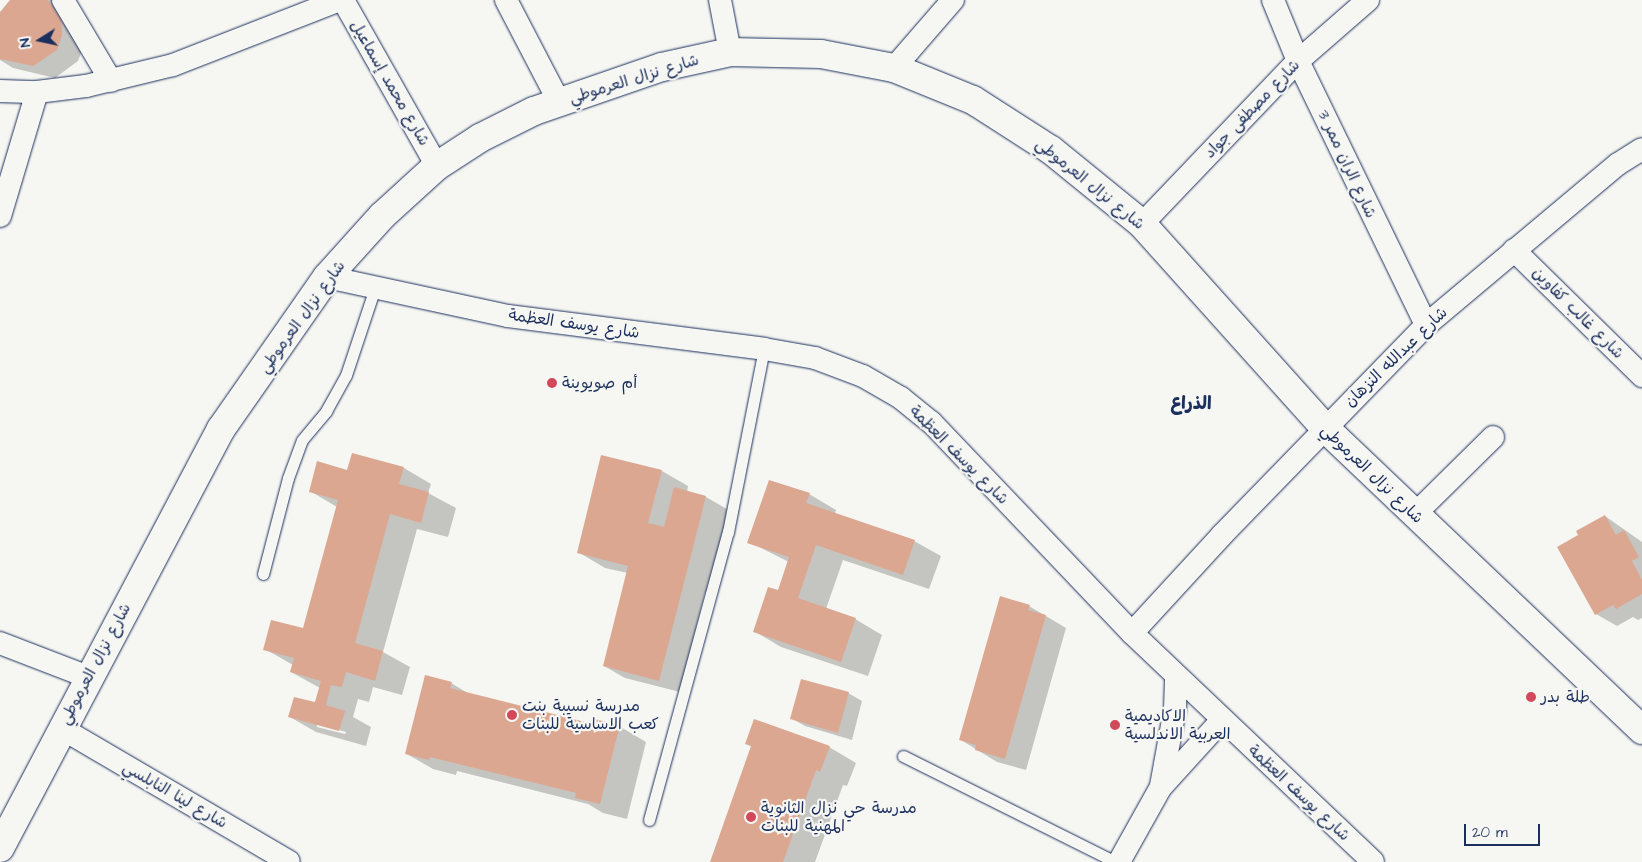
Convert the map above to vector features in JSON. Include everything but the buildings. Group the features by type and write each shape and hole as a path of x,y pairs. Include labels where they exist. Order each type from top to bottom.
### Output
{"street":[{"path":"63,0 111,81"},
{"path":"0,91 37,92 111,81 173,65 342,0"},
{"name":"شارع محمد إسماعيل","path":"342,0 437,166"},
{"path":"506,0 559,102"},
{"path":"720,0 730,52"},
{"path":"894,68 954,0"},
{"name":"شارع الران ممر 3","path":"1273,0 1298,61 1426,325"},
{"name":"شارع مصطفى جواد","path":"1142,224 1298,61 1368,0"},
{"name":"شارع نزال العرموطي","path":"0,848 88,676 221,429 327,277 382,216 437,166 480,138 559,102 662,67 730,52 821,54 894,68 973,100 1051,150 1142,224 1325,428 1414,515 1642,730"},
{"path":"0,216 37,92"},
{"name":"شارع عبدالله النزهان","path":"1132,634 1325,428 1426,325 1618,164 1642,150"},
{"name":"شارع غالب كفاوين","path":"1514,250 1642,376"},
{"name":"شارع يوسف العظمة","path":"327,277 376,285 508,316 764,349 815,358 863,376 901,398 931,422 1132,634 1221,721 1373,862"},
{"path":"1414,515 1493,437"},
{"path":"0,643 88,676"},
{"path":"1161,787 1175,709 1176,677"},
{"path":"1117,862 1161,787 1221,721"},
{"name":"شارع لينا النابلسي","path":"61,728 289,862"}],"lane":[{"path":"263,574 288,478 302,440 326,411 346,375 376,285"},
{"path":"649,820 728,532 764,349"},
{"path":"903,756 1117,862"}],"place":[{"name":"أم صويوينة","path":"552,383"},
{"name":"طلة بدر","path":"1531,697"},
{"name":"مدرسة نسيبة بنت كعب الاساسية للبنات","path":"512,715"},
{"name":"الاكاديمية العربية الاندلسية","path":"1115,725"},
{"name":"مدرسة حي نزال الثانوية المهنية للبنات","path":"751,817"}],"district":[{"name":"الذراع","path":"1191,404"}]}
